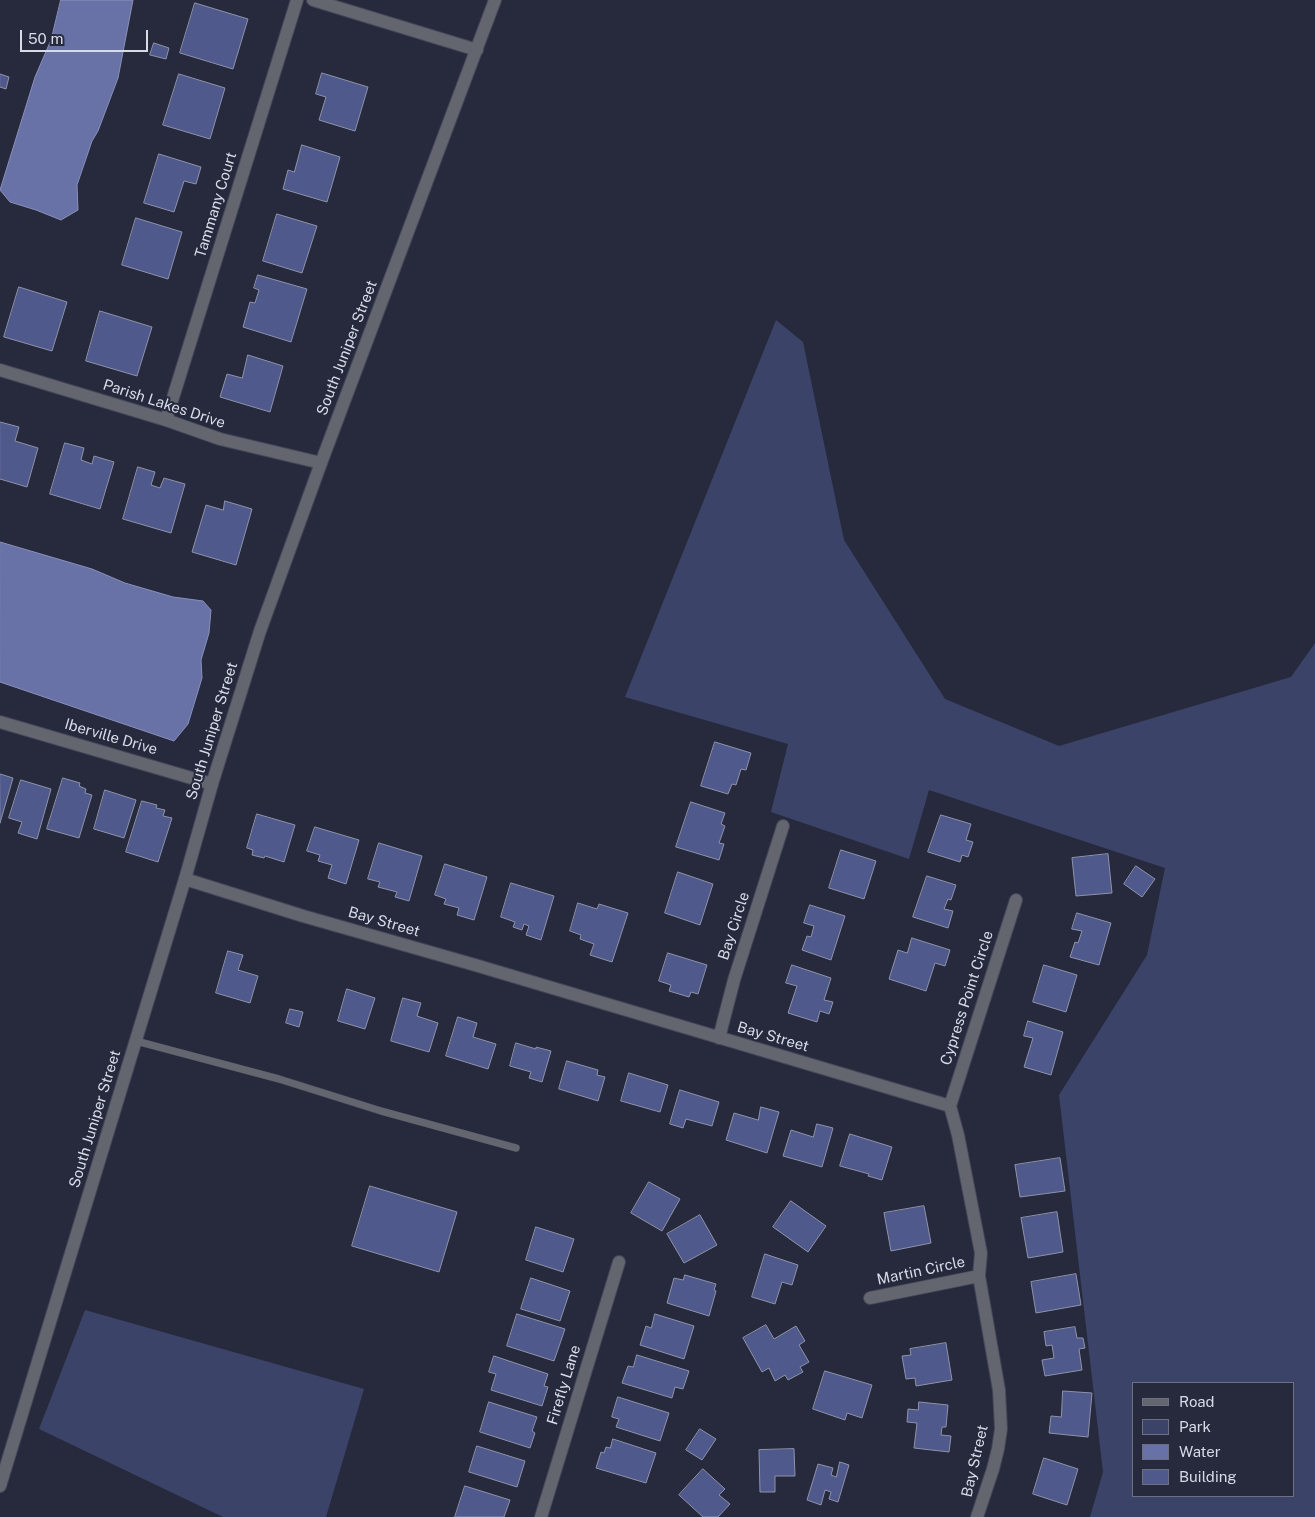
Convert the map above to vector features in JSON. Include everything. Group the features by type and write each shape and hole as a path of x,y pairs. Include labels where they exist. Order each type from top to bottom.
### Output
{"street":[{"name":"Tammany Court","path":"166,420 297,0"},
{"path":"313,0 477,50"},
{"name":"South Juniper Street","path":"0,1486 260,631 495,0"},
{"name":"Parish Lakes Drive","path":"0,370 166,420 220,439 321,463"},
{"name":"Iberville Drive","path":"0,722 212,784"},
{"name":"Bay Circle","path":"718,1038 734,980 783,826"},
{"name":"Bay Street","path":"185,879 303,916 950,1106 958,1135 981,1253 979,1276 999,1390 1001,1429 993,1469 978,1517"},
{"name":"Cypress Point Circle","path":"950,1106 1016,900"},
{"name":"Firefly Lane","path":"541,1517 619,1262"},
{"name":"Martin Circle","path":"870,1298 979,1276"}],"lane":[{"path":"136,1041 279,1079 382,1111 516,1148"}],"green space":[{"path":"776,320 803,342 844,540 945,699 1059,746 1291,677 1315,643 1315,1517 1090,1517 1103,1472 1059,1095 1147,955 1165,868 929,790 909,859 771,812 788,744 625,697"},
{"path":"85,1310 364,1389 326,1517 223,1517 39,1429"}],"water":[{"path":"61,0 133,0 118,78 98,131 92,141 77,185 78,210 61,220 10,202 0,190 35,77 51,40"},
{"path":"0,542 92,569 125,583 173,597 203,601 211,610 209,633 201,660 202,678 188,724 174,741 0,682"}],"building":[{"path":"195,3 248,19 233,69 180,53"},
{"path":"154,43 169,48 166,59 150,55"},
{"path":"322,73 368,87 355,131 319,120 326,97 316,94"},
{"path":"0,74 9,77 6,89 0,87"},
{"path":"179,74 225,88 210,139 163,125"},
{"path":"302,145 340,157 327,202 283,189 288,170 294,172"},
{"path":"159,154 201,167 196,184 184,181 174,212 144,203"},
{"path":"277,214 317,226 302,273 263,261"},
{"path":"136,218 182,232 168,279 122,265"},
{"path":"258,275 307,289 291,342 243,327 250,302 255,303 259,290 254,288"},
{"path":"19,287 67,302 52,351 4,337"},
{"path":"100,311 152,327 137,376 86,361"},
{"path":"248,355 283,366 270,412 220,397 227,374 242,378"},
{"path":"0,422 19,427 15,441 38,448 27,487 0,479"},
{"path":"65,443 84,448 81,460 92,464 94,456 114,462 100,509 50,494"},
{"path":"138,467 155,472 151,485 160,488 164,478 185,484 171,533 123,519"},
{"path":"225,501 252,509 236,565 192,552 206,505 223,510"},
{"path":"715,742 751,753 746,770 741,769 736,785 732,784 728,794 701,786"},
{"path":"0,774 13,778 0,823"},
{"path":"63,778 80,783 79,786 86,789 85,793 92,795 79,838 47,829"},
{"path":"21,780 51,789 37,839 18,833 22,822 9,818"},
{"path":"105,790 136,800 124,838 94,829"},
{"path":"142,801 157,805 156,808 165,810 163,816 172,818 158,862 126,852"},
{"path":"691,802 725,813 721,824 725,826 719,843 724,844 719,860 676,847"},
{"path":"257,814 295,825 284,862 265,856 264,858 252,855 253,850 247,848"},
{"path":"941,815 971,824 966,840 973,842 968,857 962,855 960,862 928,852"},
{"path":"315,827 359,840 346,884 328,878 332,865 318,861 320,855 307,851"},
{"path":"379,843 422,856 409,901 395,897 397,892 378,887 380,882 368,879"},
{"path":"841,850 876,861 864,899 829,888"},
{"path":"1108,854 1112,893 1076,896 1072,858"},
{"path":"445,864 487,877 474,920 457,915 459,908 444,904 446,899 435,895"},
{"path":"1136,866 1155,879 1142,897 1124,884"},
{"path":"678,872 713,884 700,925 665,913"},
{"path":"927,876 956,885 951,900 948,899 944,909 953,911 948,928 913,917"},
{"path":"511,883 554,896 541,940 526,935 529,926 524,924 522,930 513,927 515,922 501,917"},
{"path":"578,903 597,909 599,904 628,913 612,962 590,955 594,944 580,939 581,935 570,931"},
{"path":"810,905 845,916 831,960 802,950 807,936 811,937 814,926 804,923"},
{"path":"1077,913 1111,923 1099,965 1070,957 1075,942 1078,943 1082,931 1072,929"},
{"path":"912,938 950,950 945,966 935,963 926,991 889,979 898,950 907,953"},
{"path":"228,951 243,955 238,970 258,976 250,1003 216,993"},
{"path":"668,953 707,965 698,994 691,992 689,997 669,991 671,985 659,981"},
{"path":"792,965 831,978 824,1000 833,1002 829,1014 820,1011 817,1022 788,1013 797,986 786,983"},
{"path":"1044,965 1077,975 1066,1012 1033,1002"},
{"path":"347,989 375,998 365,1029 338,1021"},
{"path":"403,998 421,1003 417,1016 438,1023 429,1052 391,1041"},
{"path":"290,1009 303,1012 299,1027 286,1023"},
{"path":"458,1017 477,1023 473,1037 496,1044 488,1069 446,1056"},
{"path":"1028,1021 1063,1032 1051,1075 1024,1067 1033,1038 1024,1036"},
{"path":"516,1043 551,1051 542,1082 529,1078 531,1072 510,1066"},
{"path":"567,1061 598,1070 597,1075 605,1077 598,1101 559,1089"},
{"path":"629,1073 668,1085 660,1112 621,1101"},
{"path":"680,1090 719,1102 712,1126 686,1119 683,1128 670,1124"},
{"path":"761,1107 779,1112 767,1153 726,1140 734,1113 758,1120"},
{"path":"817,1124 833,1128 822,1167 783,1156 791,1130 813,1137"},
{"path":"850,1134 892,1147 882,1180 868,1176 869,1174 840,1166"},
{"path":"1060,1158 1065,1191 1020,1197 1015,1165"},
{"path":"649,1182 680,1199 662,1231 631,1213"},
{"path":"370,1186 457,1212 439,1272 352,1246"},
{"path":"791,1201 826,1226 808,1252 773,1227"},
{"path":"924,1206 931,1243 891,1251 884,1213"},
{"path":"1057,1212 1063,1252 1028,1258 1021,1218"},
{"path":"700,1215 717,1245 684,1263 667,1234"},
{"path":"536,1227 574,1239 563,1272 526,1260"},
{"path":"765,1254 798,1265 792,1285 782,1282 775,1304 752,1297"},
{"path":"1076,1274 1081,1305 1036,1313 1031,1282"},
{"path":"685,1275 716,1284 709,1316 667,1303 674,1278 683,1280"},
{"path":"531,1278 570,1291 560,1321 521,1309"},
{"path":"517,1314 565,1329 554,1361 507,1346"},
{"path":"655,1314 694,1326 684,1359 640,1345 646,1326 651,1328"},
{"path":"766,1325 774,1339 796,1326 805,1341 799,1345 809,1362 800,1367 803,1372 788,1380 785,1375 775,1381 769,1368 762,1372 743,1338"},
{"path":"1075,1327 1077,1338 1083,1338 1085,1348 1079,1349 1082,1370 1045,1376 1042,1360 1054,1358 1052,1345 1046,1346 1044,1332"},
{"path":"946,1343 952,1380 916,1386 915,1378 906,1379 902,1356 911,1355 910,1349"},
{"path":"637,1355 689,1371 683,1389 675,1387 672,1398 622,1383 628,1366 633,1367"},
{"path":"494,1356 548,1374 544,1386 548,1387 542,1406 491,1390 496,1374 489,1372"},
{"path":"825,1371 872,1385 862,1418 847,1413 845,1420 813,1409"},
{"path":"1063,1391 1092,1393 1088,1437 1049,1433 1051,1416 1061,1417"},
{"path":"618,1397 669,1413 660,1441 616,1427 619,1419 612,1417"},
{"path":"489,1402 537,1417 532,1431 535,1433 530,1448 480,1432"},
{"path":"919,1402 948,1405 946,1427 942,1427 941,1435 951,1436 949,1452 914,1448 917,1423 907,1422 908,1409 918,1410"},
{"path":"700,1429 716,1439 702,1460 686,1450"},
{"path":"613,1439 656,1453 646,1483 596,1468 601,1452 604,1453 606,1447 610,1448"},
{"path":"477,1446 525,1461 517,1487 469,1472"},
{"path":"794,1449 795,1476 775,1476 775,1492 760,1492 759,1450"},
{"path":"1044,1458 1078,1469 1067,1505 1033,1494"},
{"path":"840,1462 849,1465 838,1502 829,1499 831,1492 825,1490 821,1505 807,1500 818,1464 833,1468 831,1475 836,1477"},
{"path":"703,1469 725,1489 719,1495 730,1504 718,1517 703,1517 679,1495"},
{"path":"465,1486 510,1500 504,1517 455,1517"}]}
